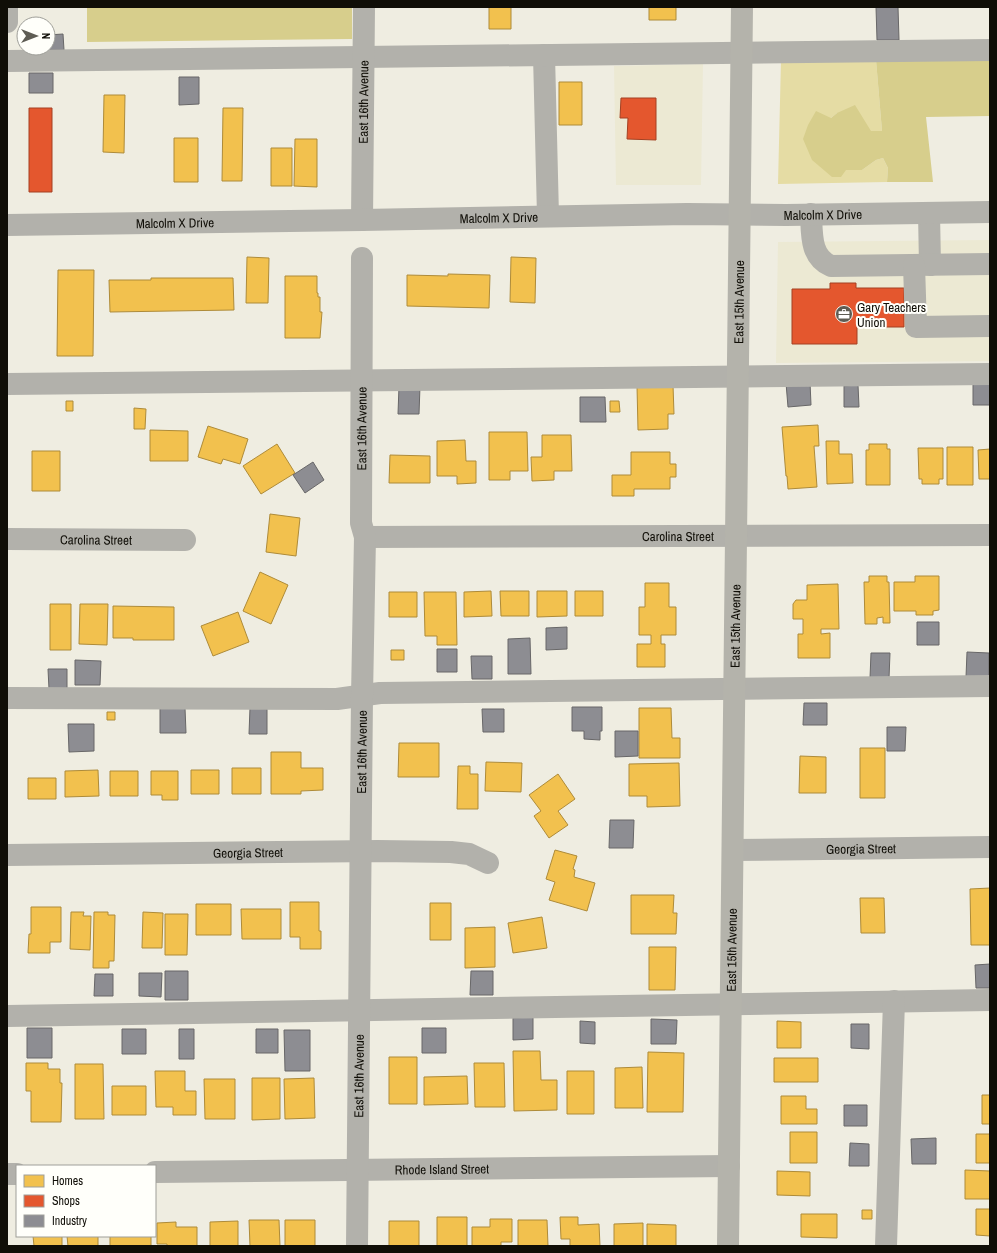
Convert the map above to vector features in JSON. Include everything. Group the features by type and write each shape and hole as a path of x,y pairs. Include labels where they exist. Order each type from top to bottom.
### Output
{"main road":[{"name":"East 15th Avenue","path":"728,1246 742,7"}],"street":[{"path":"7,7 7,22"},
{"name":"East 16th Avenue","path":"362,220 364,7"},
{"path":"7,61 990,50"},
{"path":"544,55 548,216"},
{"name":"Malcolm X Drive","path":"7,224 362,220 548,216 990,212"},
{"path":"929,213 916,327 990,326"},
{"path":"811,214 815,249 819,258 827,264 836,266 990,264"},
{"name":"East 16th Avenue","path":"357,1246 360,851 365,537 361,523 362,258"},
{"path":"7,384 990,374"},
{"name":"Carolina Street","path":"365,537 990,535"},
{"name":"Carolina Street","path":"7,538 185,540"},
{"path":"7,698 337,699 380,693 990,686"},
{"name":"Georgia Street","path":"732,850 990,847"},
{"name":"Georgia Street","path":"7,855 360,851 457,852 477,857 488,862"},
{"path":"7,1016 990,1000"},
{"path":"886,1246 894,1001"},
{"name":"Rhode Island Street","path":"156,1172 729,1166"}],"shaded area":[{"path":"87,7 352,7 352,39 87,42"},
{"path":"990,59 990,116 926,117 933,182 887,182 888,168 883,158 876,160 862,170 846,170 841,177 832,177 812,160 803,139 808,125 816,111 831,118 837,113 855,105 871,131 882,131 876,60"},
{"path":"781,60 876,60 882,131 872,132 837,113 831,118 846,170 862,170 876,160 883,158 888,168 887,182 778,184"},
{"path":"703,64 701,185 616,185 614,66"},
{"path":"990,240 990,361 776,363 778,242"}],"building: Homes":[{"path":"489,7 511,7 511,29 489,29"},
{"path":"649,7 676,7 676,20 649,20"},
{"path":"559,82 582,82 582,125 559,125"},
{"path":"104,95 125,95 124,153 103,152"},
{"path":"223,108 243,108 242,181 222,181"},
{"path":"174,138 198,138 198,182 174,182"},
{"path":"295,139 317,139 317,187 294,186"},
{"path":"271,148 292,148 292,186 271,186"},
{"path":"247,257 269,258 268,303 246,303"},
{"path":"511,257 536,258 535,303 510,302"},
{"path":"58,270 94,270 93,356 57,356"},
{"path":"448,274 490,275 489,308 407,306 407,275 448,276"},
{"path":"285,276 317,276 317,293 318,297 320,297 320,312 322,312 320,338 285,338"},
{"path":"151,278 233,278 234,310 110,312 109,280 151,280"},
{"path":"673,385 674,414 668,414 668,429 638,430 637,386"},
{"path":"66,401 73,401 73,411 66,411"},
{"path":"610,401 619,401 620,412 610,412"},
{"path":"134,408 146,409 145,429 134,429"},
{"path":"818,425 819,446 814,446 817,487 788,489 782,427"},
{"path":"208,426 248,439 240,464 223,459 221,464 198,457"},
{"path":"150,430 188,431 188,461 150,461"},
{"path":"489,432 527,432 528,471 510,471 510,480 489,480"},
{"path":"542,435 571,435 572,471 554,471 554,480 532,481 531,457 542,457"},
{"path":"465,440 466,461 476,461 476,483 457,484 457,476 437,476 437,441"},
{"path":"826,441 839,441 839,454 852,454 853,483 827,484"},
{"path":"277,444 295,473 261,494 243,466"},
{"path":"869,444 887,444 887,449 890,449 890,485 866,485 866,450 869,450"},
{"path":"947,447 973,447 973,485 947,485"},
{"path":"918,448 943,448 943,479 939,479 939,484 922,484 922,479 919,479"},
{"path":"990,449 990,479 979,479 978,450"},
{"path":"32,451 60,451 60,491 32,491"},
{"path":"631,452 670,452 670,464 676,464 676,477 670,477 670,489 634,489 634,496 612,496 612,475 631,475"},
{"path":"390,455 430,456 430,483 389,483"},
{"path":"270,514 300,518 296,556 266,552"},
{"path":"260,572 288,585 271,624 243,611"},
{"path":"869,576 887,576 887,582 889,582 890,623 883,623 883,617 877,618 877,624 865,624 864,582 869,582"},
{"path":"915,576 939,576 939,610 933,611 933,615 916,615 916,611 894,611 894,582 915,582"},
{"path":"645,583 669,583 669,607 676,607 676,635 661,635 661,644 665,644 665,667 637,667 637,644 651,644 651,635 639,635 639,607 645,607"},
{"path":"838,584 839,629 821,629 821,634 830,633 830,658 798,658 798,634 803,634 803,619 793,619 793,604 796,600 807,600 807,585"},
{"path":"491,591 492,616 464,617 464,592"},
{"path":"500,591 529,591 529,616 501,616"},
{"path":"537,591 567,591 567,616 537,617"},
{"path":"575,591 603,591 603,616 575,616"},
{"path":"389,592 417,592 417,617 389,617"},
{"path":"424,592 456,592 457,645 437,645 437,636 425,636"},
{"path":"50,604 71,604 71,650 50,650"},
{"path":"80,604 108,604 107,645 79,644"},
{"path":"113,606 174,607 174,640 133,640 133,638 113,638"},
{"path":"238,612 249,642 213,656 201,626"},
{"path":"391,650 404,650 404,660 391,660"},
{"path":"639,708 671,708 672,738 680,738 680,758 639,758"},
{"path":"107,712 115,712 115,720 107,720"},
{"path":"399,743 439,743 439,777 398,777"},
{"path":"860,748 885,748 885,798 860,798"},
{"path":"271,752 301,752 301,768 323,768 323,790 301,791 301,794 271,794"},
{"path":"800,756 826,757 826,793 799,793"},
{"path":"486,762 522,763 521,792 485,791"},
{"path":"679,763 680,806 647,807 647,796 629,796 629,764"},
{"path":"458,766 470,766 470,774 478,774 478,809 457,809"},
{"path":"232,768 261,768 261,794 232,794"},
{"path":"98,770 99,796 65,797 65,771"},
{"path":"191,770 219,770 219,794 191,794"},
{"path":"110,771 138,771 138,796 110,796"},
{"path":"151,771 178,771 178,800 162,800 162,795 151,795"},
{"path":"558,774 575,799 558,811 568,825 549,838 534,816 541,811 529,795"},
{"path":"28,778 56,778 56,799 28,799"},
{"path":"555,850 577,856 573,869 575,870 574,877 595,883 587,911 549,900 555,882 546,879"},
{"path":"990,888 990,945 971,945 970,889"},
{"path":"631,895 674,895 673,913 677,913 676,934 631,934"},
{"path":"860,898 884,898 885,933 861,933"},
{"path":"290,902 319,902 319,931 321,931 321,949 300,949 300,937 290,937"},
{"path":"430,903 451,903 451,940 430,940"},
{"path":"196,904 231,904 231,935 196,935"},
{"path":"31,907 61,907 61,942 50,942 50,953 28,953 29,934 31,934"},
{"path":"241,909 281,909 281,939 242,939"},
{"path":"71,912 84,912 83,916 91,916 90,950 70,949"},
{"path":"94,912 108,912 108,915 115,915 114,961 109,961 109,968 93,968"},
{"path":"143,912 163,913 162,948 142,948"},
{"path":"165,914 188,914 187,955 165,955"},
{"path":"542,917 547,948 513,953 508,923"},
{"path":"495,927 495,967 465,968 465,928"},
{"path":"649,947 676,947 675,990 649,990"},
{"path":"777,1021 801,1022 801,1048 777,1048"},
{"path":"513,1051 540,1051 541,1080 557,1080 557,1110 514,1111"},
{"path":"648,1052 684,1053 683,1112 647,1112"},
{"path":"389,1057 417,1057 417,1104 389,1104"},
{"path":"774,1058 818,1058 818,1082 774,1082"},
{"path":"26,1063 48,1063 48,1069 60,1069 60,1083 62,1083 61,1122 31,1122 31,1091 26,1091"},
{"path":"474,1063 504,1063 505,1107 475,1107"},
{"path":"75,1064 103,1064 104,1119 75,1119"},
{"path":"642,1067 643,1108 615,1108 615,1068"},
{"path":"155,1071 185,1071 185,1091 196,1091 196,1115 173,1115 173,1107 156,1107"},
{"path":"567,1071 594,1071 594,1114 567,1114"},
{"path":"467,1076 468,1104 424,1105 424,1077"},
{"path":"252,1078 280,1078 280,1119 252,1120"},
{"path":"314,1078 315,1118 285,1119 284,1079"},
{"path":"204,1079 235,1079 235,1119 205,1119"},
{"path":"112,1086 146,1086 146,1115 112,1115"},
{"path":"982,1095 990,1095 990,1124 982,1124"},
{"path":"781,1096 806,1096 806,1109 817,1109 817,1124 781,1124"},
{"path":"790,1132 817,1132 817,1163 790,1163"},
{"path":"976,1134 990,1134 990,1163 976,1163"},
{"path":"965,1170 990,1171 990,1199 965,1199"},
{"path":"777,1171 810,1172 810,1196 777,1195"},
{"path":"976,1209 990,1209 990,1236 976,1235"},
{"path":"862,1210 872,1210 872,1219 862,1219"},
{"path":"801,1214 837,1214 837,1238 801,1237"},
{"path":"437,1217 467,1217 467,1246 437,1246"},
{"path":"560,1217 578,1217 578,1225 599,1224 600,1246 570,1246 570,1239 561,1239"},
{"path":"490,1219 512,1219 512,1242 501,1242 501,1246 472,1246 472,1227 490,1227"},
{"path":"249,1220 279,1220 280,1246 250,1246"},
{"path":"285,1220 315,1220 315,1246 285,1246"},
{"path":"518,1220 547,1220 548,1246 518,1246"},
{"path":"238,1221 238,1246 210,1246 210,1222"},
{"path":"389,1221 419,1221 419,1246 389,1246"},
{"path":"176,1222 176,1227 197,1227 197,1246 167,1246 167,1244 157,1244 157,1223"},
{"path":"643,1223 643,1246 614,1246 614,1224"},
{"path":"647,1224 676,1225 676,1246 647,1246"},
{"path":"33,1237 62,1237 62,1246 34,1246"},
{"path":"67,1237 98,1237 98,1246 68,1246"},
{"path":"110,1237 151,1237 151,1246 110,1246"}],"building: Shops":[{"path":"621,98 656,98 656,140 627,139 628,118 620,118"},
{"path":"29,108 52,108 52,192 29,192"},
{"path":"830,283 856,283 856,288 904,288 904,327 857,327 857,344 792,344 792,289 830,289"}],"building: Industry":[{"path":"876,7 898,7 899,40 877,40"},
{"path":"56,34 63,34 64,50 56,50"},
{"path":"29,73 53,73 53,93 29,93"},
{"path":"179,77 199,77 199,104 179,105"},
{"path":"810,382 811,405 788,407 786,383"},
{"path":"973,382 990,382 990,405 973,405"},
{"path":"858,385 859,407 844,407 844,386"},
{"path":"399,386 420,386 419,414 398,414"},
{"path":"580,397 605,397 606,422 580,422"},
{"path":"313,462 324,480 305,493 293,475"},
{"path":"917,622 939,622 939,645 917,645"},
{"path":"567,627 567,649 546,650 546,628"},
{"path":"530,638 531,674 508,674 508,639"},
{"path":"437,649 457,649 457,672 437,672"},
{"path":"967,652 989,653 989,677 966,677"},
{"path":"871,653 890,653 889,678 870,678"},
{"path":"471,656 492,656 492,679 472,679"},
{"path":"75,660 101,661 100,685 75,685"},
{"path":"48,669 67,669 67,688 49,689"},
{"path":"804,703 827,703 827,725 803,725"},
{"path":"572,707 602,707 602,731 600,731 600,740 584,739 584,731 572,731"},
{"path":"160,708 185,708 186,733 160,733"},
{"path":"250,708 267,709 267,734 249,734"},
{"path":"482,709 504,709 504,732 483,732"},
{"path":"68,724 94,724 94,751 69,752"},
{"path":"887,727 906,727 905,751 887,751"},
{"path":"615,731 638,731 638,756 615,757"},
{"path":"610,820 634,820 633,848 609,848"},
{"path":"990,964 990,988 976,988 975,965"},
{"path":"165,971 188,971 188,1000 165,1000"},
{"path":"471,971 493,971 493,995 470,995"},
{"path":"139,973 162,973 161,997 139,996"},
{"path":"95,974 113,974 113,996 94,996"},
{"path":"533,1017 533,1039 513,1040 513,1018"},
{"path":"651,1019 677,1020 676,1044 651,1044"},
{"path":"580,1021 595,1022 595,1044 580,1043"},
{"path":"851,1024 869,1024 869,1049 851,1048"},
{"path":"27,1028 52,1028 52,1058 27,1058"},
{"path":"422,1028 446,1028 446,1053 422,1053"},
{"path":"122,1029 146,1029 146,1054 122,1054"},
{"path":"179,1029 194,1029 194,1059 179,1059"},
{"path":"256,1029 278,1029 278,1053 256,1053"},
{"path":"284,1030 310,1030 310,1071 285,1071"},
{"path":"844,1105 867,1105 867,1126 844,1126"},
{"path":"936,1138 936,1164 912,1164 911,1139"},
{"path":"850,1143 869,1144 869,1166 849,1166"}],"place":[{"name":"Gary Teachers Union","path":"844,314"}]}
